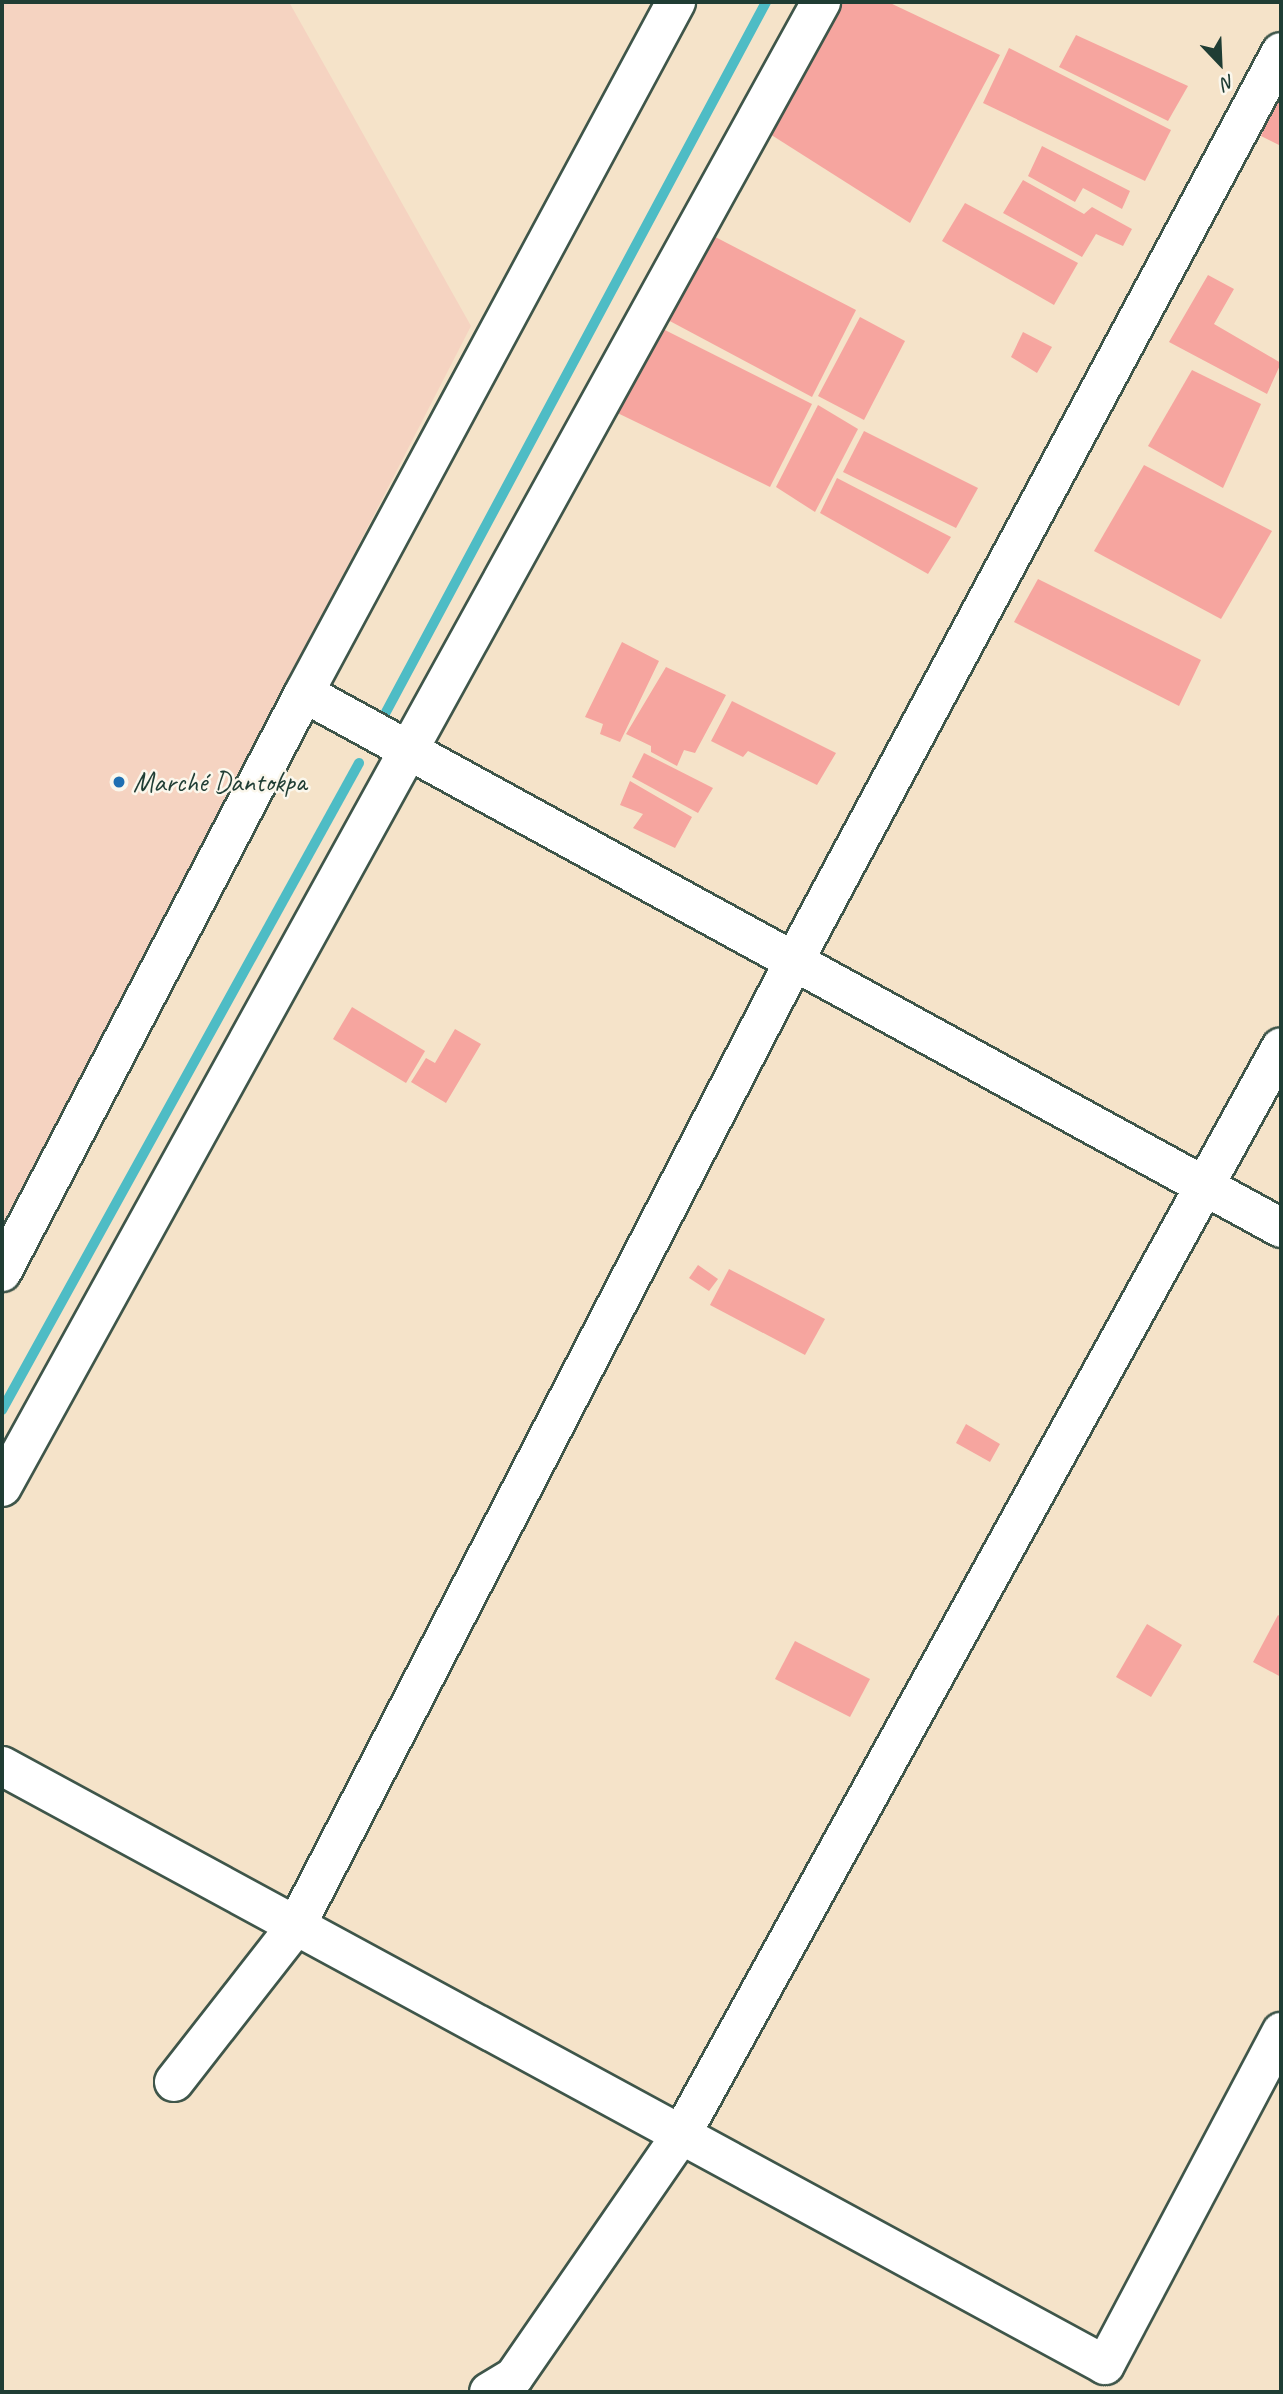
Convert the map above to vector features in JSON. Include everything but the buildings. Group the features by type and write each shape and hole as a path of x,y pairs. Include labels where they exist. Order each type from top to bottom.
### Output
{"street":[{"path":"2,1272 304,693 676,2"},
{"path":"2,1488 821,2"},
{"path":"174,2082 296,1926 794,961 1281,52"},
{"path":"304,693 1281,1228"},
{"path":"489,2392 514,2377 681,2135 1281,1047"},
{"path":"2,1766 1105,2365 1281,2032"}],"shaded area":[{"name":"Marché Dantokpa","path":"2,2 289,2 471,326 2,1239"}],"waterway":[{"path":"386,712 766,2"},
{"path":"2,1410 359,763"}],"place":[{"name":"Marché Dantokpa","path":"119,782"}]}
